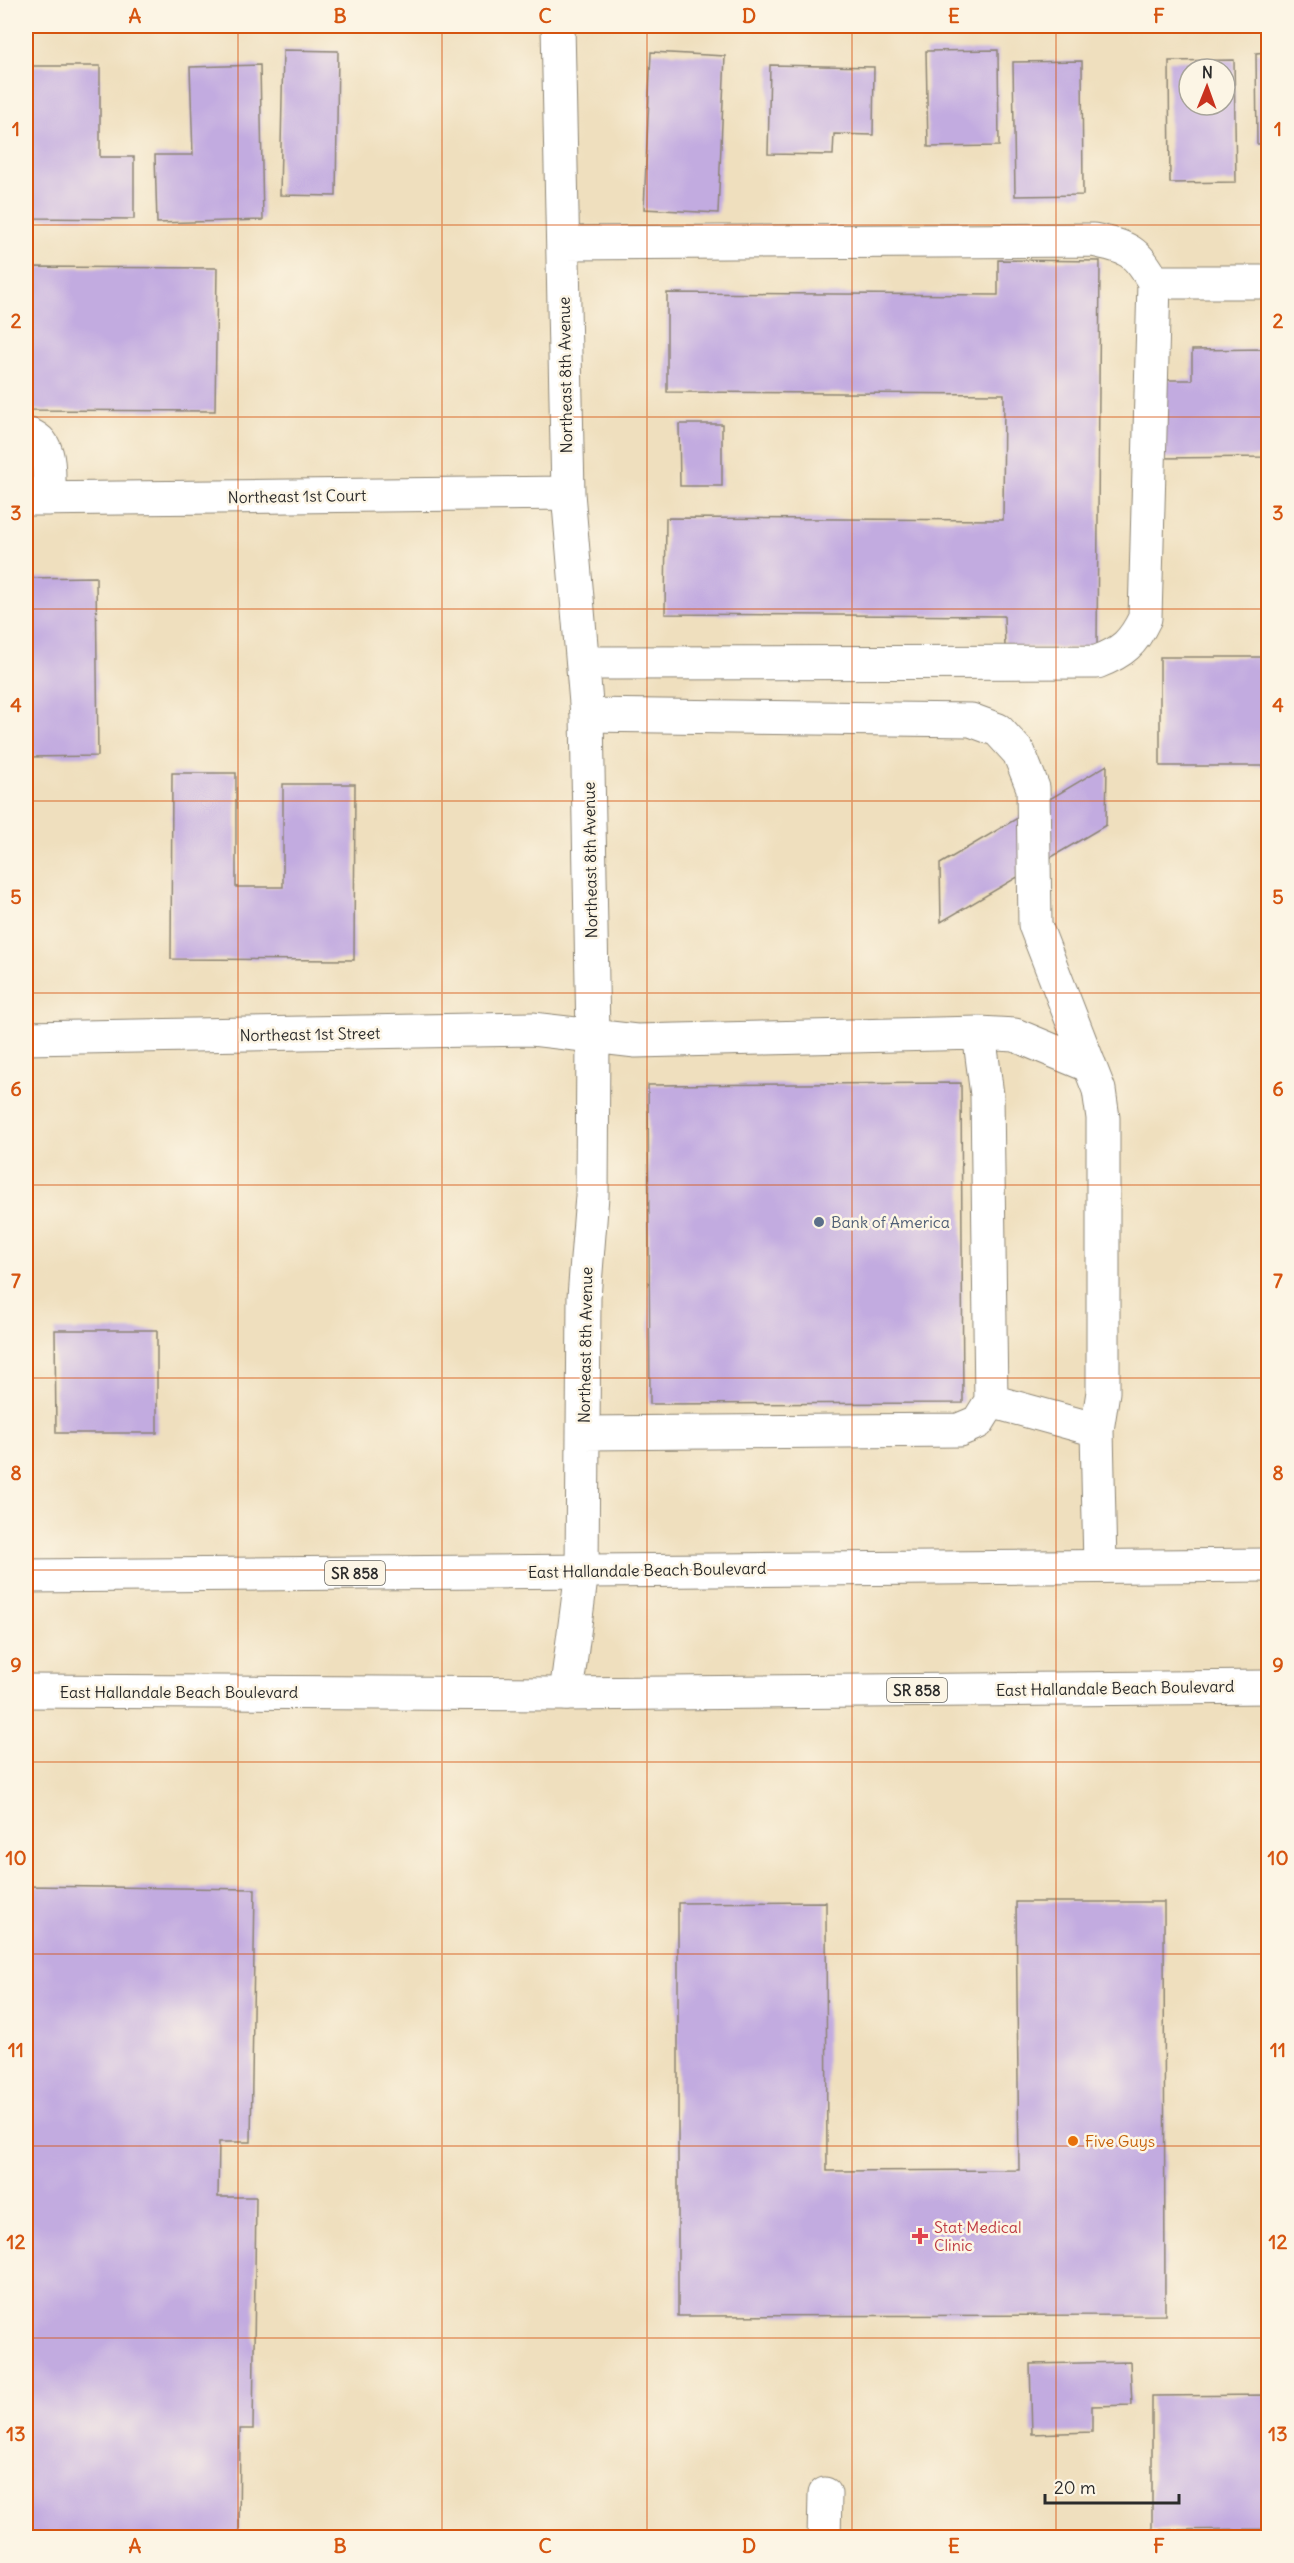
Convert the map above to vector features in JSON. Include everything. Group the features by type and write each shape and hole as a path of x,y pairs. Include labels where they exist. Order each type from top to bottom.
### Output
{"street":[{"name":"Northeast 8th Avenue","path":"558,26 568,493 587,715 593,1036 592,1196 584,1297 582,1571 566,1694"},
{"path":"563,243 1093,240 1118,245 1140,258 1154,282 1145,618 1134,639 1115,655 1097,662 583,663"},
{"path":"1154,282 1269,282"},
{"path":"26,434 34,436 48,453 37,499"},
{"name":"Northeast 1st Court","path":"37,499 568,493"},
{"path":"587,715 971,720 998,730 1019,753 1034,788 1035,925 1099,1090 1103,1118 1103,1392 1097,1430 1100,1566"},
{"name":"Northeast 1st Street","path":"26,1038 532,1029 636,1041 671,1041 979,1033 1015,1035 1089,1066"},
{"path":"583,1433 959,1430 978,1422 991,1401 987,1095 979,1033"},
{"path":"991,1401 1097,1430"},
{"name":"East Hallandale Beach Boulevard","path":"26,1576 1269,1565"},
{"name":"East Hallandale Beach Boulevard","path":"26,1691 566,1694 1269,1687"},
{"path":"824,2538 825,2494"}],"building":[{"path":"283,50 338,51 336,196 280,195"},
{"path":"998,50 999,146 928,147 926,51"},
{"path":"651,52 725,56 718,213 644,209"},
{"path":"1268,52 1268,144 1257,144 1256,53"},
{"path":"1082,61 1083,195 1015,196 1013,62"},
{"path":"1169,61 1177,61 1177,117 1235,117 1236,182 1170,183"},
{"path":"260,65 263,220 157,223 155,155 193,155 190,67"},
{"path":"770,65 874,67 873,135 834,134 833,155 768,154"},
{"path":"30,66 100,66 100,157 134,157 134,219 30,218"},
{"path":"998,260 1100,261 1097,648 1005,647 1004,616 665,614 666,518 1003,520 1004,394 667,392 667,293 998,295"},
{"path":"26,267 217,268 215,411 26,410"},
{"path":"1268,349 1268,457 1159,458 1158,380 1192,380 1192,350"},
{"path":"679,424 722,424 722,486 680,486"},
{"path":"96,577 98,756 26,757 26,578"},
{"path":"1160,657 1268,657 1268,766 1160,766"},
{"path":"1107,765 1106,825 941,922 940,864"},
{"path":"172,773 236,773 236,887 283,887 283,784 355,784 354,960 171,959"},
{"path":"961,1083 963,1403 650,1404 648,1085"},
{"path":"55,1330 157,1330 157,1433 56,1433"},
{"path":"26,1886 255,1889 251,2142 219,2142 218,2197 256,2197 253,2429 240,2429 239,2538 26,2538"},
{"path":"826,1902 827,2171 1019,2170 1016,1902 1164,1902 1165,2315 678,2316 678,1903"},
{"path":"1130,2362 1132,2405 1092,2406 1092,2432 1032,2434 1030,2364"},
{"path":"1268,2395 1268,2529 1152,2530 1152,2396"}],"place":[{"name":"Bank of America","path":"819,1222"},
{"name":"Five Guys","path":"1073,2141"},
{"name":"Stat Medical Clinic","path":"920,2236"}]}
